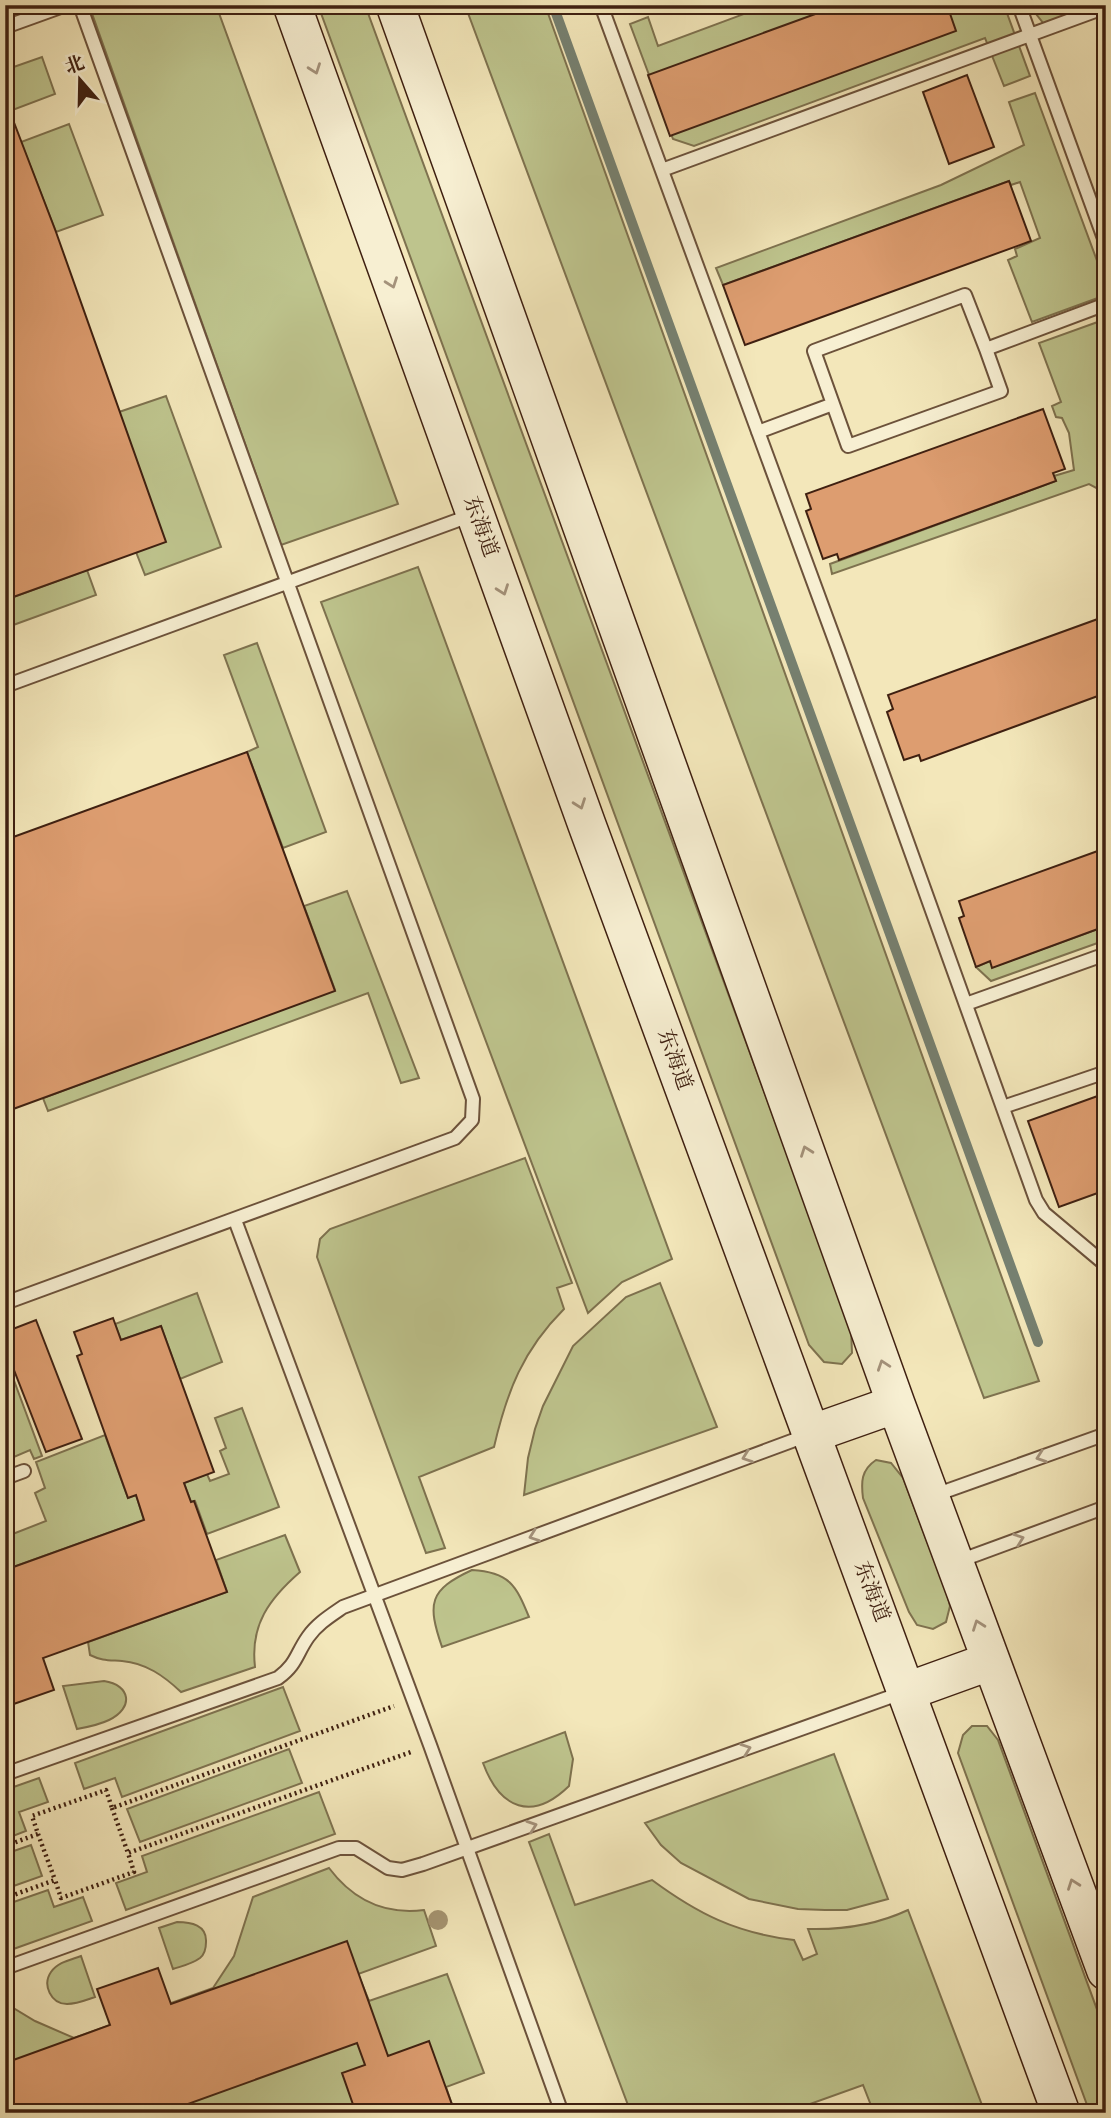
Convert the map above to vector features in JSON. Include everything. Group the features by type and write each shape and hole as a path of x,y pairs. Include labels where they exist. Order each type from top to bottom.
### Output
{"main road":[{"name":"东海道","path":"292,5 811,1434 908,1690 1061,2113"},
{"path":"395,5 896,1404 1106,1971"},
{"path":"811,1434 896,1404"},
{"path":"908,1690 991,1661"}],"lane":[{"path":"5,27 66,5"},
{"path":"5,1303 455,1138 471,1120 472,1099 80,5"},
{"path":"601,5 1036,1200 1044,1213 1106,1265"},
{"path":"1019,5 1106,244"},
{"path":"662,170 1106,7"},
{"path":"965,295 1001,391 848,446 833,404 814,351 965,295"},
{"path":"986,349 1106,304"},
{"path":"758,432 833,404"},
{"path":"5,686 476,514"},
{"path":"966,1004 1106,954"},
{"path":"1003,1107 1106,1072"},
{"path":"235,1220 430,1745 562,2113"},
{"path":"5,1774 278,1678 300,1655 307,1638 322,1621 343,1607 811,1434"},
{"path":"931,1496 1106,1434"},
{"path":"5,1478 24,1471"},
{"path":"955,1562 1106,1507"},
{"path":"5,1968 339,1848 356,1848 388,1867 402,1870 908,1690"}],"path":[{"path":"112,1808 413,1699"},
{"path":"128,1853 430,1745"},
{"path":"106,1790 134,1871 61,1898 38,1834 32,1816 106,1790"},
{"path":"5,1846 38,1834"},
{"path":"5,1898 55,1880"}],"green space":[{"path":"89,5 216,5 398,504 281,545"},
{"path":"318,5 365,5 851,1328 852,1353 842,1364 824,1362 809,1345"},
{"path":"465,5 545,5 1039,1381 984,1398"},
{"path":"768,5 1004,5 1030,76 1004,86 985,38 694,146 673,139 630,24 648,17 658,46"},
{"path":"1029,5 1095,5 1044,24"},
{"path":"42,57 55,94 10,111 5,99 5,70"},
{"path":"1035,93 1106,285 1106,295 1032,322 1008,260 1017,256 1015,249 1040,238 1020,182 1011,185 1009,181 723,285 716,268 941,185 1024,145 1009,102"},
{"path":"69,124 103,215 56,232 21,142"},
{"path":"1106,319 1106,493 1089,484 832,574 830,564 1056,481 1054,476 1074,470 1069,433 1062,418 1056,417 1052,406 1061,402 1039,343"},
{"path":"166,396 221,547 145,575 136,552 119,412"},
{"path":"418,567 672,1259 622,1282 588,1313 321,602"},
{"path":"87,570 96,595 5,628 5,600"},
{"path":"257,643 326,832 283,848 247,752 258,747 224,655"},
{"path":"347,891 419,1078 401,1083 368,993 48,1111 43,1098 335,990 304,906"},
{"path":"1106,926 1106,940 991,981 976,967 990,961 993,967"},
{"path":"525,1158 572,1283 557,1288 564,1309 538,1340 518,1372 494,1447 419,1477 445,1548 426,1553 317,1257 320,1239 330,1229"},
{"path":"660,1283 717,1427 524,1495 528,1458 535,1429 543,1406 573,1346 626,1297"},
{"path":"197,1293 222,1362 180,1379 161,1326 121,1340 115,1324"},
{"path":"6,1359 42,1456 34,1459 30,1450 14,1457 5,1432"},
{"path":"242,1408 279,1507 207,1534 195,1501 191,1502 184,1483 207,1474 210,1481 229,1474 220,1451 226,1448 215,1418"},
{"path":"105,1435 128,1498 136,1495 144,1520 5,1570 5,1537 46,1521 35,1493 45,1488 36,1462"},
{"path":"876,1460 891,1463 903,1478 947,1594 950,1606 946,1622 933,1629 917,1625 909,1612 863,1498 863,1477 867,1468"},
{"path":"285,1535 300,1572 279,1592 264,1614 256,1638 255,1667 181,1692 147,1667 90,1655 88,1642 227,1592 216,1560"},
{"path":"472,1570 503,1577 520,1596 529,1617 442,1647 434,1619 435,1600 447,1584"},
{"path":"104,1681 113,1683 124,1692 126,1703 123,1709 105,1722 77,1729 63,1686"},
{"path":"283,1687 300,1731 122,1797 115,1778 84,1789 75,1763"},
{"path":"972,1726 987,1726 998,1740 1106,2034 1106,2113 1090,2113 958,1753 963,1735"},
{"path":"565,1732 573,1759 569,1786 542,1804 530,1807 508,1800 498,1791 483,1763"},
{"path":"289,1749 302,1783 140,1842 127,1809"},
{"path":"834,1754 888,1899 847,1910 825,1910 798,1909 749,1899 681,1863 661,1845 645,1823"},
{"path":"39,1778 48,1802 19,1812 26,1831 5,1839 5,1790"},
{"path":"319,1792 335,1834 126,1910 116,1883 147,1872 142,1856"},
{"path":"549,1834 575,1905 652,1880 685,1903 718,1920 773,1937 794,1940 803,1960 817,1954 808,1929 860,1926 908,1910 985,2113 874,2113 863,2085 785,2113 631,2113 529,1842"},
{"path":"31,1845 42,1876 5,1889 5,1854"},
{"path":"329,1868 348,1889 370,1903 396,1910 424,1910 436,1946 358,1974 369,2001 447,1974 484,2073 446,2087 455,2113 5,2113 5,2003 35,2021 74,2038 213,1988 234,1956 253,1897"},
{"path":"48,1890 54,1907 83,1897 92,1921 5,1952 5,1905"},
{"path":"177,1922 201,1928 206,1936 206,1947 200,1958 173,1969 159,1928"},
{"path":"81,1956 95,1997 71,2004 56,2001 48,1988 48,1977 61,1964"}],"building":[{"path":"840,5 947,5 956,31 670,136 648,75"},
{"path":"967,75 994,147 949,164 923,92"},
{"path":"5,99 56,232 166,542 5,600"},
{"path":"1009,181 1031,241 745,345 723,285"},
{"path":"1043,409 1065,469 1053,473 1056,481 839,560 837,554 823,559 806,511 811,509 806,494"},
{"path":"1106,616 1106,693 921,761 919,755 904,760 887,712 893,709 888,695"},
{"path":"247,752 335,991 5,1112 5,840"},
{"path":"1106,848 1106,926 992,968 990,961 976,967 959,918 964,916 959,901"},
{"path":"1106,1093 1106,1190 1059,1207 1028,1121"},
{"path":"113,1318 121,1340 161,1326 214,1472 184,1483 191,1502 194,1501 227,1592 43,1658 54,1690 5,1707 5,1570 144,1520 136,1495 128,1498 77,1356 82,1354 74,1332"},
{"path":"36,1320 82,1439 46,1452 5,1347 5,1332"},
{"path":"347,1941 388,2056 429,2041 455,2113 356,2113 342,2073 365,2065 357,2043 163,2113 5,2113 5,2063 110,2025 97,1989 158,1968 171,2004"}],"waterway":[{"path":"553,5 1038,1342"}]}
